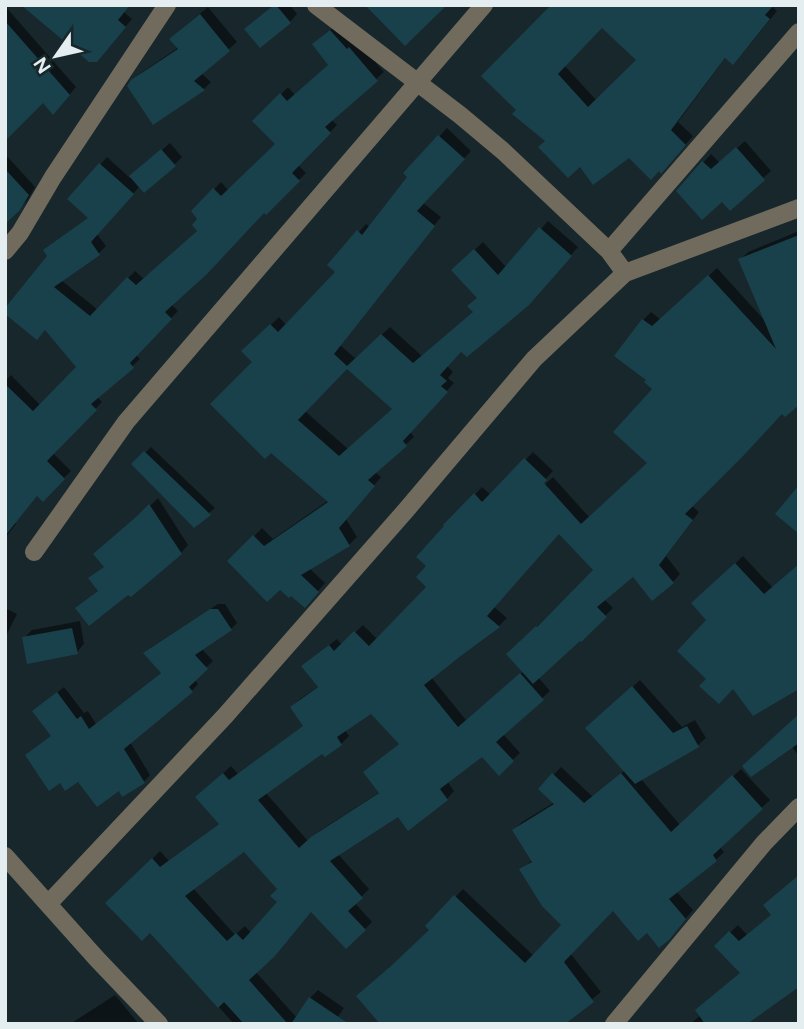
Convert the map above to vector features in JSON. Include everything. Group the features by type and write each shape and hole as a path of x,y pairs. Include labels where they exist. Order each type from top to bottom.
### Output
{"street":[{"path":"5,251 20,233 53,177 167,5"},
{"path":"316,5 503,151 609,251 625,273"},
{"path":"34,552 126,422 484,5"},
{"path":"609,251 799,32"},
{"path":"49,904 225,716 407,509 534,359 625,273 799,208"},
{"path":"614,1024 765,843 799,807"},
{"path":"5,856 159,1024"}],"building":[{"path":"21,5 130,5 118,20 126,27 97,62 89,62"},
{"path":"274,5 291,23 260,48 244,29"},
{"path":"365,5 447,5 405,46"},
{"path":"551,5 774,5 765,15 770,19 733,65 725,58 671,130 686,145 661,174 659,171 651,180 629,158 593,185 580,167 568,178 538,147 545,141 512,114 516,110 481,76","holes":["602,28 636,60 588,107 558,74"]},
{"path":"200,14 230,51 194,81 205,90 153,125 127,86 131,80 178,49 169,39"},
{"path":"5,21 70,95 53,115 43,103 5,141"},
{"path":"330,30 347,49 349,47 378,81 325,127 331,133 292,173 300,181 266,215 264,213 207,274 165,312 172,319 130,363 134,368 91,404 97,410 47,461 65,479 43,502 37,496 5,536 5,384 33,411 76,367 45,330 37,340 5,314 5,308 47,256 43,250 88,218 67,199 99,163 134,194 91,242 100,255 54,287 90,316 127,277 136,285 197,231 192,225 197,219 191,211 213,188 221,196 275,144 252,121 280,93 287,101 328,65 312,44"},
{"path":"438,135 465,159 417,211 435,226 334,354 347,366 381,334 413,363 473,312 467,306 477,298 451,270 474,249 498,275 539,227 572,256 529,305 467,357 461,352 440,375 447,381 441,386 448,392 403,441 407,446 368,480 375,486 339,528 350,546 301,575 319,592 305,608 280,590 267,602 227,561 253,535 264,546 328,502 271,453 265,459 210,404 252,362 241,351 270,324 278,332 335,272 327,265 357,230 362,235 407,177 403,173","holes":["347,369 392,409 339,456 298,420"]},
{"path":"736,147 765,180 730,211 722,202 702,220 676,191 702,161 711,169"},
{"path":"161,149 176,166 144,193 129,176"},
{"path":"5,169 29,195 20,210 5,224"},
{"path":"799,235 799,405 785,417 782,414 685,514 693,520 659,565 674,583 652,601 633,577 597,607 607,617 533,684 506,654 537,627 593,570 559,534 487,616 500,627 424,685 458,727 520,673 544,700 496,742 514,761 499,776 482,757 440,789 448,800 408,831 398,817 330,861 363,898 348,911 366,930 346,949 311,912 275,956 249,980 288,1024 244,1024 224,1002 218,1008 150,933 142,941 105,903 152,858 160,867 219,824 195,797 223,773 229,780 303,726 290,707 318,687 301,666 329,645 334,651 354,631 369,646 426,587 416,577 426,566 416,557 474,493 482,502 524,458 547,480 544,483 581,524 647,463 613,432 652,389 644,382 646,380 614,356 642,319 652,326 708,275 776,349 738,259","holes":["371,714 399,744 363,772 379,793 311,837 299,848 258,800 322,754 325,757 342,745 337,737","244,852 277,889 270,896 277,902 243,940 236,933 227,941 185,896"]},
{"path":"144,451 211,515 194,528 131,464"},
{"path":"799,485 799,534 775,514"},
{"path":"149,504 182,554 131,597 128,595 89,626 75,608 98,591 88,578 104,567 93,554"},
{"path":"735,563 764,594 799,564 799,689 753,716 733,689 719,704 699,686 706,679 677,651 706,620 691,603"},
{"path":"210,609 218,609 232,630 195,655 208,669 189,687 193,692 124,749 145,783 122,797 119,791 97,807 78,782 65,791 60,783 49,791 25,755 51,736 32,711 57,692 77,719 81,716 89,729 161,673 143,653"},
{"path":"72,628 78,654 27,664 22,637"},
{"path":"632,686 673,733 687,726 699,747 635,784 585,728"},
{"path":"799,714 799,743 751,777 742,766"},
{"path":"552,773 584,803 621,773 671,832 732,775 763,809 713,855 717,861 669,899 686,919 659,948 647,933 638,941 613,911 564,962 594,1002 565,1024 380,1024 356,996 429,930 425,926 454,895 525,963 561,925 542,906 519,869 532,862 512,830 554,804 538,789"},
{"path":"799,875 799,987 747,1024 705,1024 695,1010 740,973 714,946 729,931 739,941 771,915 763,905"},
{"path":"309,997 349,1024 291,1024"}]}
